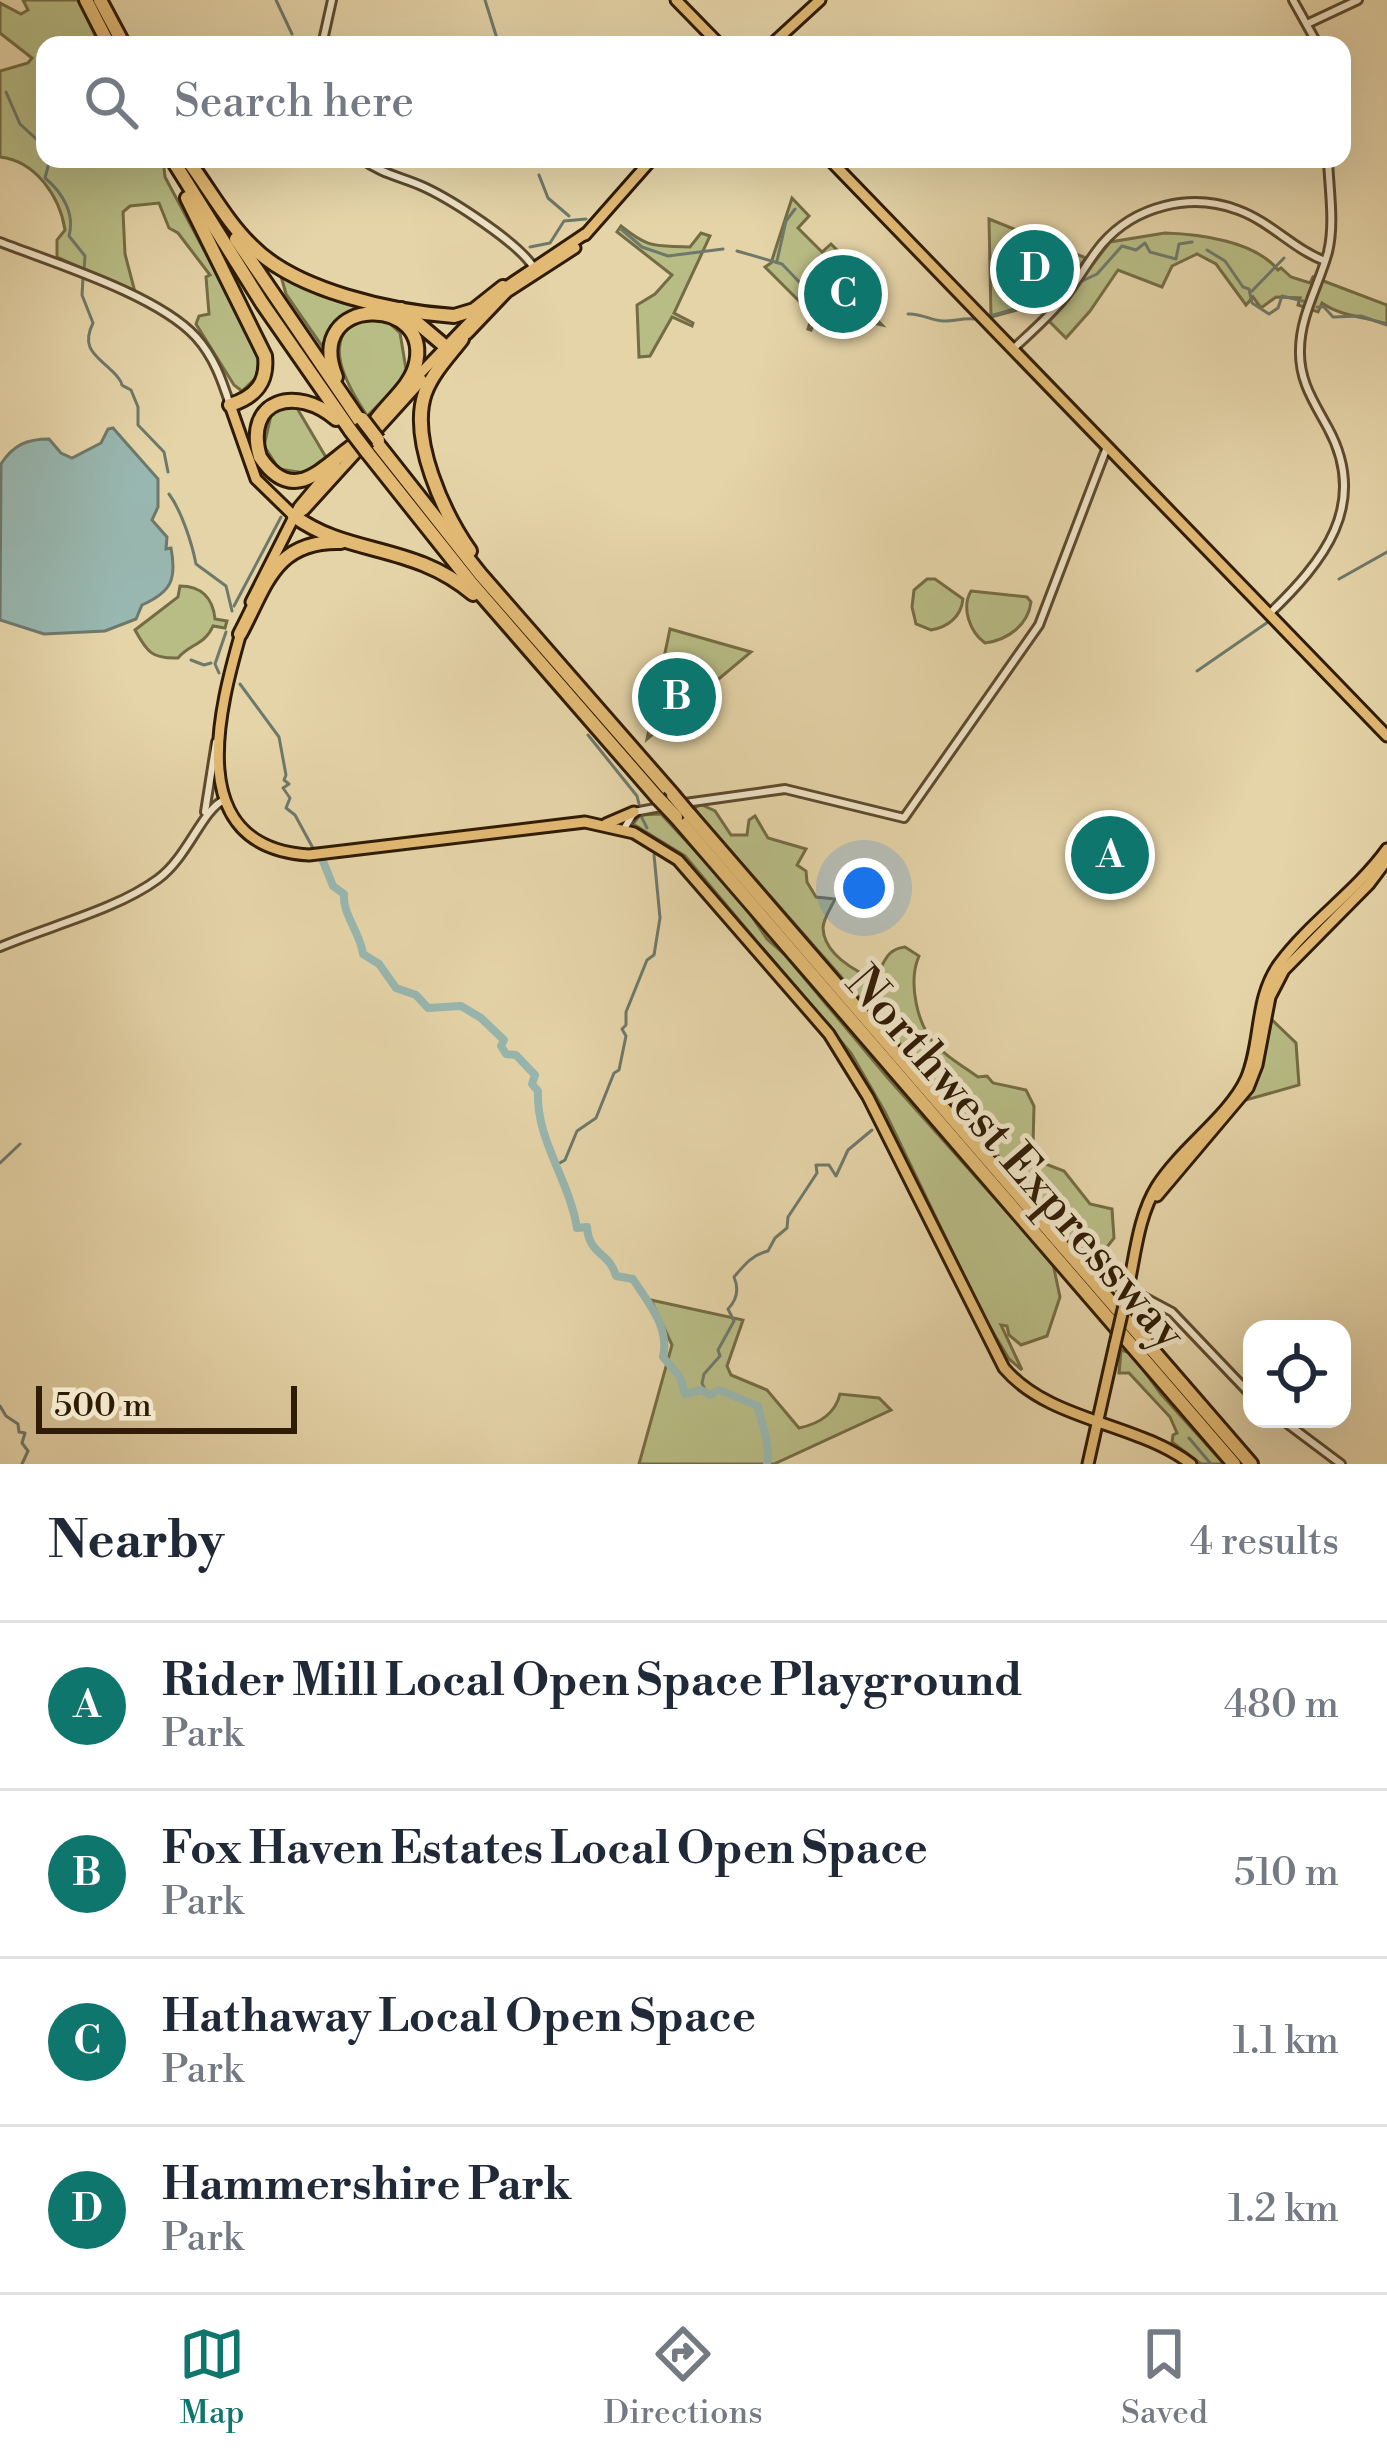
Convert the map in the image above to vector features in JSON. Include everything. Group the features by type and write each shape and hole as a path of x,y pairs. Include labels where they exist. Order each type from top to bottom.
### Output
{"highway":[{"path":"86,0 105,36"},
{"path":"100,0 119,36"},
{"path":"174,168 266,356 260,386 248,399 230,405"},
{"name":"Northwest Expressway","path":"176,168 262,303 556,683 666,796"},
{"name":"Northwest Expressway","path":"192,168 363,435 1234,1464"},
{"path":"193,168 240,234 274,265 322,289 460,316 503,287"},
{"path":"396,306 446,347 426,376"},
{"path":"363,435 312,402 292,399 266,413 256,441 268,468 296,481 318,475 363,435 410,379 417,360 408,329 397,318 378,312 358,314 347,321 334,337 331,350 336,378 363,435"},
{"path":"462,339 439,368 423,400 422,426 430,465 452,524 539,643"},
{"path":"295,516 323,533 420,560 459,582 556,683"},
{"path":"240,634 267,578 293,553 331,542 370,546"},
{"name":"Northwest Expressway","path":"682,816 1251,1464"}],"main road":[{"path":"676,0 711,36"},
{"path":"781,36 820,0"},
{"path":"644,168 573,250 503,287 363,435 295,516 267,564 240,634 219,736 217,781 237,819 259,840 286,852 319,854 559,824 603,824 655,844 686,867 829,1034 868,1096 1004,1368 1026,1389 1169,1449 1191,1464"},
{"path":"838,168 1387,736"},
{"path":"295,516 507,292 535,270"},
{"path":"230,405 256,479 295,516"},
{"path":"603,824 634,812"},
{"path":"1088,1464 1149,1204 1185,1149 1239,1092 1251,1064 1263,996 1279,965 1357,887 1387,849"},
{"path":"1149,1204 1248,1088 1270,997 1283,970 1387,860"}],"street":[{"path":"324,36 332,0"},
{"path":"1293,0 1314,36"},
{"path":"1309,22 1358,0"},
{"path":"374,168 440,196 518,250 535,270"},
{"path":"1269,614 1324,555 1341,510 1343,480 1336,446 1308,393 1300,357 1304,321 1331,232 1328,168"},
{"path":"1012,350 1062,301 1099,248 1123,225 1146,212 1182,202 1241,211 1325,261"},
{"path":"0,242 150,305 181,323 210,354 230,405"},
{"path":"624,830 634,812 779,789 904,818 1040,625 1107,447"},
{"path":"0,947 154,882 190,847 206,814 219,736"},
{"path":"206,814 226,799"},
{"path":"1129,1289 1165,1306 1243,1387"},
{"path":"1293,1428 1341,1464"}],"green space":[{"path":"23,0 78,0 96,36 36,36 36,168 164,168 259,353 260,374 242,391 196,324 199,316 209,314 206,277 210,275 169,228 159,203 130,206 123,212 125,254 135,292 57,257 57,240 65,230 52,193 25,165 0,157 0,71 32,58 0,33 0,3 21,14 28,10"},
{"path":"792,198 809,216 798,228 822,252 831,244 845,258 849,256 876,285 859,301 882,325 818,311 808,329 814,310 806,308 765,267 771,263"},
{"path":"989,219 1086,258 1045,311 1043,303 991,317"},
{"path":"621,226 661,246 690,247 701,233 710,236 674,313 692,326 672,317 650,356 639,357 637,305 672,275 617,232"},
{"path":"1165,233 1241,246 1291,277 1310,283 1313,277 1387,305 1387,324 1322,303 1318,312 1298,305 1300,298 1276,297 1261,308 1253,297 1246,305 1216,264 1197,254 1172,266 1162,287 1118,270 1066,338 1049,321 1110,242"},
{"path":"281,276 363,306 334,322 322,346 286,294"},
{"path":"361,318 387,321 400,333 406,369 399,385 367,416 346,378 339,351 348,327"},
{"path":"294,403 327,459 305,473 279,469 264,446 272,411"},
{"path":"927,579 935,579 963,599 953,620 931,630 916,624 912,607 914,590"},
{"path":"180,586 200,591 209,599 215,619 227,621 225,628 213,626 178,658 162,657 147,649 135,630 178,597"},
{"path":"971,591 1027,597 1031,602 1026,618 1016,630 985,643 969,619"},
{"path":"670,629 751,652 647,739"},
{"path":"700,804 715,811 731,835 747,835 749,820 755,816 768,838 806,849 797,865 806,871 816,897 835,899 824,921 824,937 846,964 869,977 877,975 894,950 905,947 919,956 916,1003 930,1038 978,1077 1026,1090 1034,1106 1033,1146 1043,1163 1064,1171 1090,1204 1112,1209 1114,1238 1103,1252 1119,1267 1114,1279 1120,1295 694,809"},
{"path":"661,814 740,899 767,939 1053,1264 1060,1297 1047,1336 1021,1345 1001,1325 1022,1370 1009,1359 984,1317 885,1112 851,1053 685,856 633,824 640,815"},
{"path":"1269,1017 1296,1043 1299,1085 1246,1100 1262,1063"},
{"path":"651,1300 743,1320 727,1366 731,1375 767,1390 799,1428 825,1417 840,1394 879,1398 891,1410 774,1464 639,1464 672,1345"},
{"path":"1121,1350 1131,1353 1224,1464 1201,1464 1172,1442 1177,1433 1170,1417 1129,1373 1119,1373"}],"water":[{"path":"113,428 158,479 158,507 152,520 167,537 166,549 171,548 170,584 142,605 136,619 105,631 44,634 0,620 1,464 16,448 41,439 49,439 72,458 101,443"}],"waterway":[{"path":"276,0 292,34"},
{"path":"485,0 496,36"},
{"path":"6,92 20,124 36,139"},
{"path":"48,168 45,178 66,204 69,236 85,256 84,270"},
{"path":"539,175 548,198 569,216"},
{"path":"777,261 786,221 795,209"},
{"path":"530,247 550,243 564,221 586,219"},
{"path":"621,229 642,247 668,256 723,249"},
{"path":"1078,283 1097,274 1122,246 1136,250 1145,243 1150,252 1176,259 1179,244 1192,242"},
{"path":"1207,250 1225,261 1249,289 1252,303 1269,314 1278,308 1282,296 1303,301"},
{"path":"737,251 782,264 826,310 833,305 849,314 876,312"},
{"path":"1252,291 1284,258"},
{"path":"83,278 82,295 93,323 90,347 131,390 138,425 164,452 168,472"},
{"path":"989,316 1070,288"},
{"path":"1317,307 1324,307 1333,317 1361,316 1387,325"},
{"path":"908,314 941,321 974,319"},
{"path":"169,494 186,527 196,564 226,586 232,611"},
{"path":"234,606 281,517"},
{"path":"1339,579 1387,552"},
{"path":"1197,671 1268,622"},
{"path":"219,673 215,664 226,632"},
{"path":"191,660 211,663"},
{"path":"240,684 279,737 284,780 289,784 283,788 290,798 286,808 295,815 314,850"},
{"path":"588,735 639,804"},
{"path":"641,816 647,828"},
{"path":"558,1164 565,1160 577,1131 596,1118 619,1070 626,1012 647,960 654,955 660,918 654,855"},
{"path":"323,861 333,886 344,894 363,954 379,964 396,988 416,995 428,1008 461,1006 481,1018 504,1040 501,1046 506,1054 516,1055 535,1075 532,1084 538,1091 542,1126 577,1228 587,1227 591,1243 616,1276 633,1279 645,1297 661,1325 663,1357 680,1377 685,1394 701,1390 710,1395 719,1390 758,1406 767,1464"},
{"path":"707,1394 704,1374 720,1356 718,1350 734,1321 728,1309 736,1294 734,1277 745,1264 768,1251 787,1228 788,1217 817,1173 816,1165 829,1165 836,1176 848,1150 872,1130"},
{"path":"0,1163 20,1144"},
{"path":"0,1406 18,1424 19,1432 25,1433 22,1443 28,1451 22,1464"},
{"path":"1189,1438 1211,1464"}],"place":[{"name":"Hammershire Park","path":"1035,269"},
{"name":"Hathaway Local Open Space","path":"843,294"},
{"name":"Fox Haven Estates Local Open Space","path":"677,697"},
{"name":"Rider Mill Local Open Space Playground","path":"1110,855"}]}
